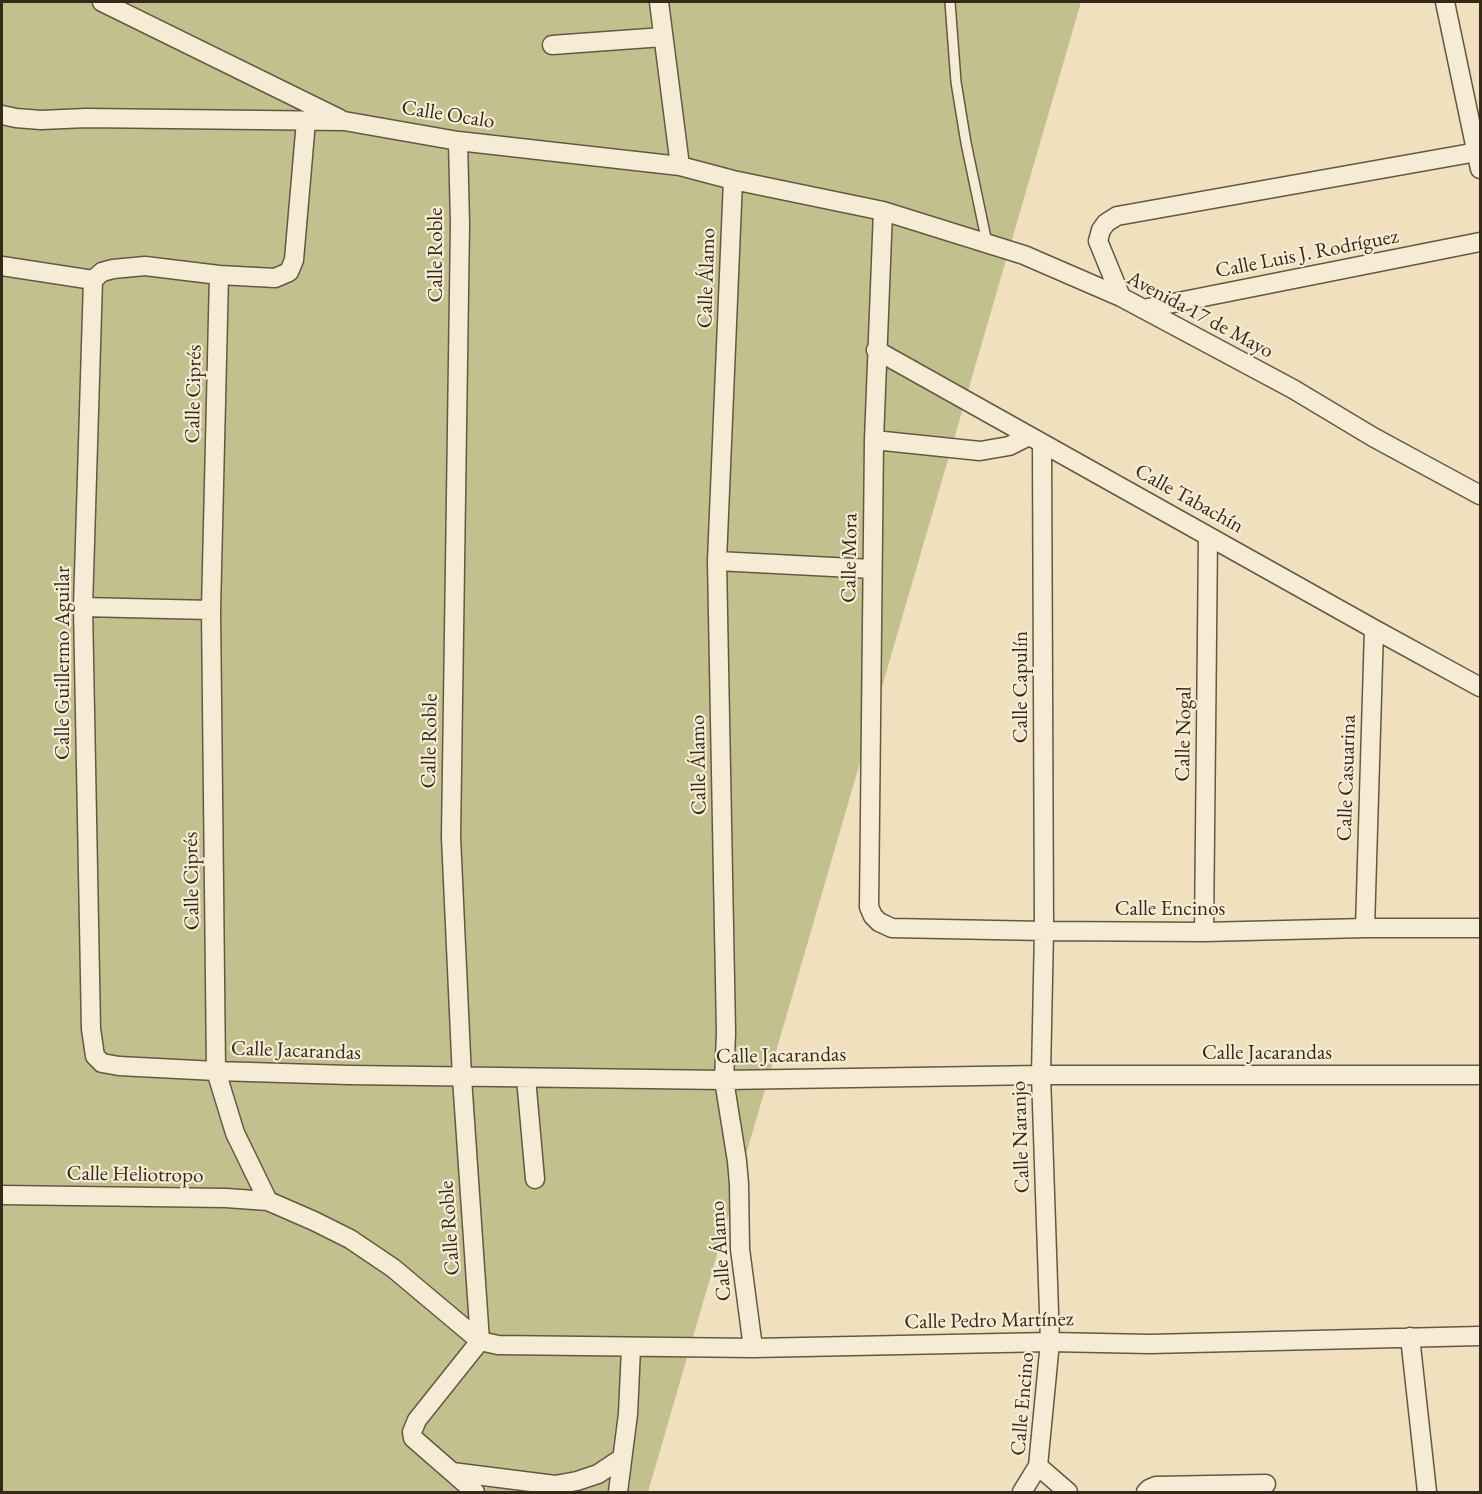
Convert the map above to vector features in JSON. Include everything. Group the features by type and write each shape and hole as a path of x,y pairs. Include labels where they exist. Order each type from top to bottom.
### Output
{"street":[{"path":"102,2 344,122"},
{"path":"659,2 680,166"},
{"path":"1121,297 1098,241 1106,223 1117,216 1478,161 1445,2"},
{"path":"552,45 663,37"},
{"name":"Calle Ocalo","path":"2,115 41,120 344,122 458,141 680,166 733,180 883,211"},
{"path":"2,266 93,279 102,272 113,269 145,266 275,279 289,272 294,260 306,121"},
{"name":"Calle Roble","path":"458,141 460,224 451,837 462,1078 489,1343"},
{"name":"Calle Álamo","path":"733,180 717,561 726,1033 724,1080 737,1161 740,1249 753,1348"},
{"name":"Avenida 17 de Mayo","path":"883,211 1024,255 1121,297 1293,389 1373,437 1480,495"},
{"name":"Calle Mora","path":"869,907 874,440 883,211"},
{"name":"Calle Luis J. Rodríguez","path":"1143,309 1480,242"},
{"name":"Calle Ciprés","path":"219,275 211,610 216,1071 235,1133 268,1201"},
{"name":"Calle Guillermo Aguilar","path":"93,279 83,607 93,1046"},
{"name":"Calle Tabachín","path":"876,350 1480,687"},
{"path":"874,440 980,451 1036,440"},
{"name":"Calle Capulín","path":"1036,440 1044,931"},
{"name":"Calle Nogal","path":"1204,932 1208,536"},
{"path":"717,561 872,569"},
{"path":"83,607 211,610"},
{"name":"Calle Casuarina","path":"1365,927 1374,629"},
{"name":"Calle Encinos","path":"869,907 879,922 892,928 1204,932 1365,927 1480,928"},
{"name":"Calle Naranjo","path":"1044,931 1041,1075 1050,1342"},
{"name":"Calle Jacarandas","path":"93,1046 95,1056 102,1063 119,1066 462,1078 724,1080 1041,1075 1480,1075"},
{"path":"526,1078 536,1179"},
{"name":"Calle Heliotropo","path":"2,1196 226,1198 268,1201"},
{"path":"268,1201 341,1235 393,1268 489,1343 417,1420 412,1432 413,1437 475,1492"},
{"name":"Calle Pedro Martínez","path":"489,1343 631,1348 753,1348 1050,1342 1150,1344 1480,1336"},
{"path":"1410,1337 1427,1492"},
{"name":"Calle Encino","path":"1050,1342 1038,1466 1068,1492"},
{"path":"618,1492 628,1414 631,1348"},
{"path":"452,1472 555,1485 598,1474 622,1458"},
{"path":"1022,1492 1038,1466"},
{"path":"1146,1492 1156,1486 1266,1484"}],"lane":[{"path":"950,2 956,82 987,243"}],"shaded area":[{"path":"2,2 1081,2 648,1492 2,1492"}]}
